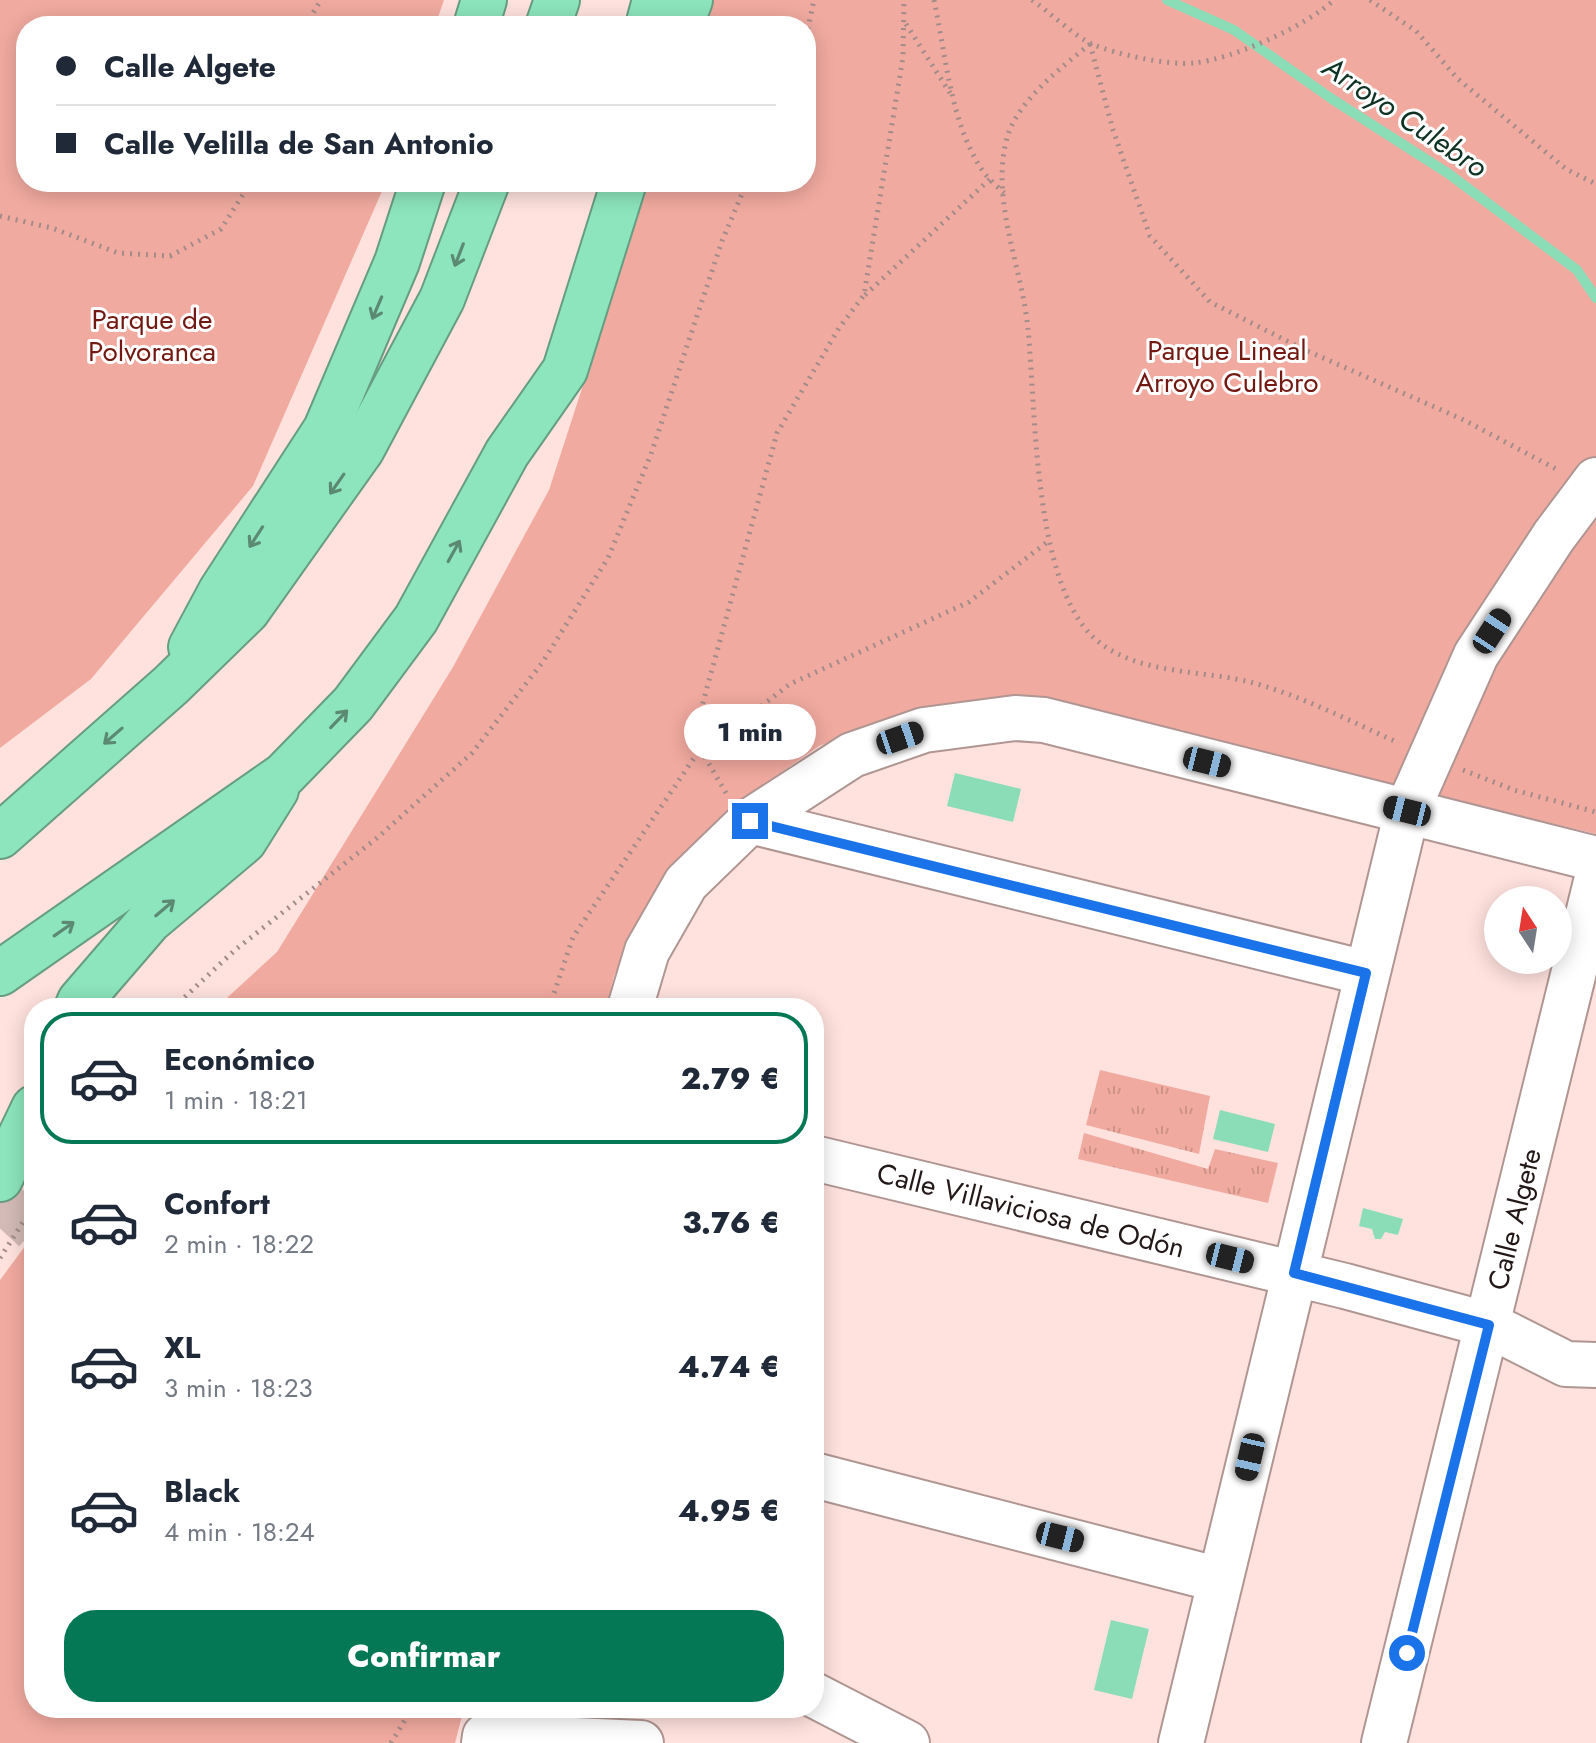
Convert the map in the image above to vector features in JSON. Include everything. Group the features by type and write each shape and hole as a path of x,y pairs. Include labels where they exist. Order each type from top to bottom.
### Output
{"highway":[{"path":"171,685 221,591 326,429 397,262 420,192"},
{"path":"0,836 171,685 247,611 362,449 442,299 483,192"},
{"path":"507,453 594,192"},
{"path":"0,973 284,775 353,704 416,619 507,453 565,370 621,192"},
{"path":"83,998 149,921 244,841 284,775"},
{"path":"0,1179 24,1130"}],"street":[{"path":"1181,1743 1407,811 1476,655 1554,536 1593,484"},
{"path":"633,998 647,951 686,883 750,821 852,755 924,730 1015,718 1044,720 1596,859"},
{"path":"750,821 1366,973"},
{"name":"Calle Algete","path":"1384,1743 1596,882"},
{"name":"Calle Villaviciosa de Odón","path":"824,1160 1294,1273 1489,1325 1566,1364 1596,1365"},
{"path":"824,1478 1220,1580"},
{"path":"824,1700 907,1743"},
{"path":"484,1743 485,1736 641,1743"}],"path":[{"path":"864,295 903,57 904,0"},
{"path":"934,0 953,98 969,144 983,172 1004,193"},
{"path":"1032,0 1090,44 1160,62 1194,63 1237,51 1299,26 1334,0"},
{"path":"1370,0 1416,31 1458,79 1566,169 1596,184"},
{"path":"905,23 953,98"},
{"path":"1090,44 1020,110 1007,137 1004,193 1028,326 1039,478 1062,585 1079,621 1094,638 1117,654 1151,665 1253,683 1514,790 1596,812"},
{"path":"1090,44 1113,130 1150,236 1210,302 1303,349 1464,420 1593,484"},
{"path":"750,821 724,790 702,752 702,706 777,433 839,328 864,295 990,179"},
{"path":"0,216 52,228 118,253 170,256 221,229 245,192"},
{"path":"184,998 235,950 377,838 472,753 542,663 608,558 651,454 722,241 743,192"},
{"path":"552,998 573,937 694,758 790,684 969,602 1050,540"},
{"path":"0,1258 24,1221"},
{"path":"391,1743 406,1718"}],"green space":[{"name":"Parque de Polvoranca","path":"0,0 444,0 438,16 16,16 16,192 382,192 253,486 91,679 0,748"},
{"name":"Parque Lineal Arroyo Culebro","path":"713,0 1596,0 1596,834 1071,706 904,715 819,746 746,797 706,832 637,925 614,976 608,998 227,998 277,952 453,667 549,490 646,192 816,192 816,16 706,16"},
{"path":"1100,1070 1210,1096 1199,1154 1086,1125"},
{"path":"1084,1133 1208,1169 1215,1149 1278,1163 1268,1203 1078,1159"},
{"path":"24,1248 24,1718 461,1718 455,1743 0,1743 0,1280"}],"shaded area":[{"path":"955,773 1021,789 1013,822 947,806"},
{"path":"1220,1110 1275,1124 1268,1152 1213,1139"},
{"path":"1363,1208 1403,1219 1398,1235 1385,1232 1381,1239 1375,1239 1372,1229 1359,1226"},
{"path":"1111,1620 1149,1629 1132,1699 1094,1690"}],"waterway":[{"name":"Arroyo Culebro","path":"1167,0 1234,30 1332,99 1449,174 1577,270 1596,298"}],"tunnel":[{"path":"0,1203 24,1221"}],"route":[{"path":"750,821 1366,973 1294,1273 1489,1325 1407,1653"}]}
